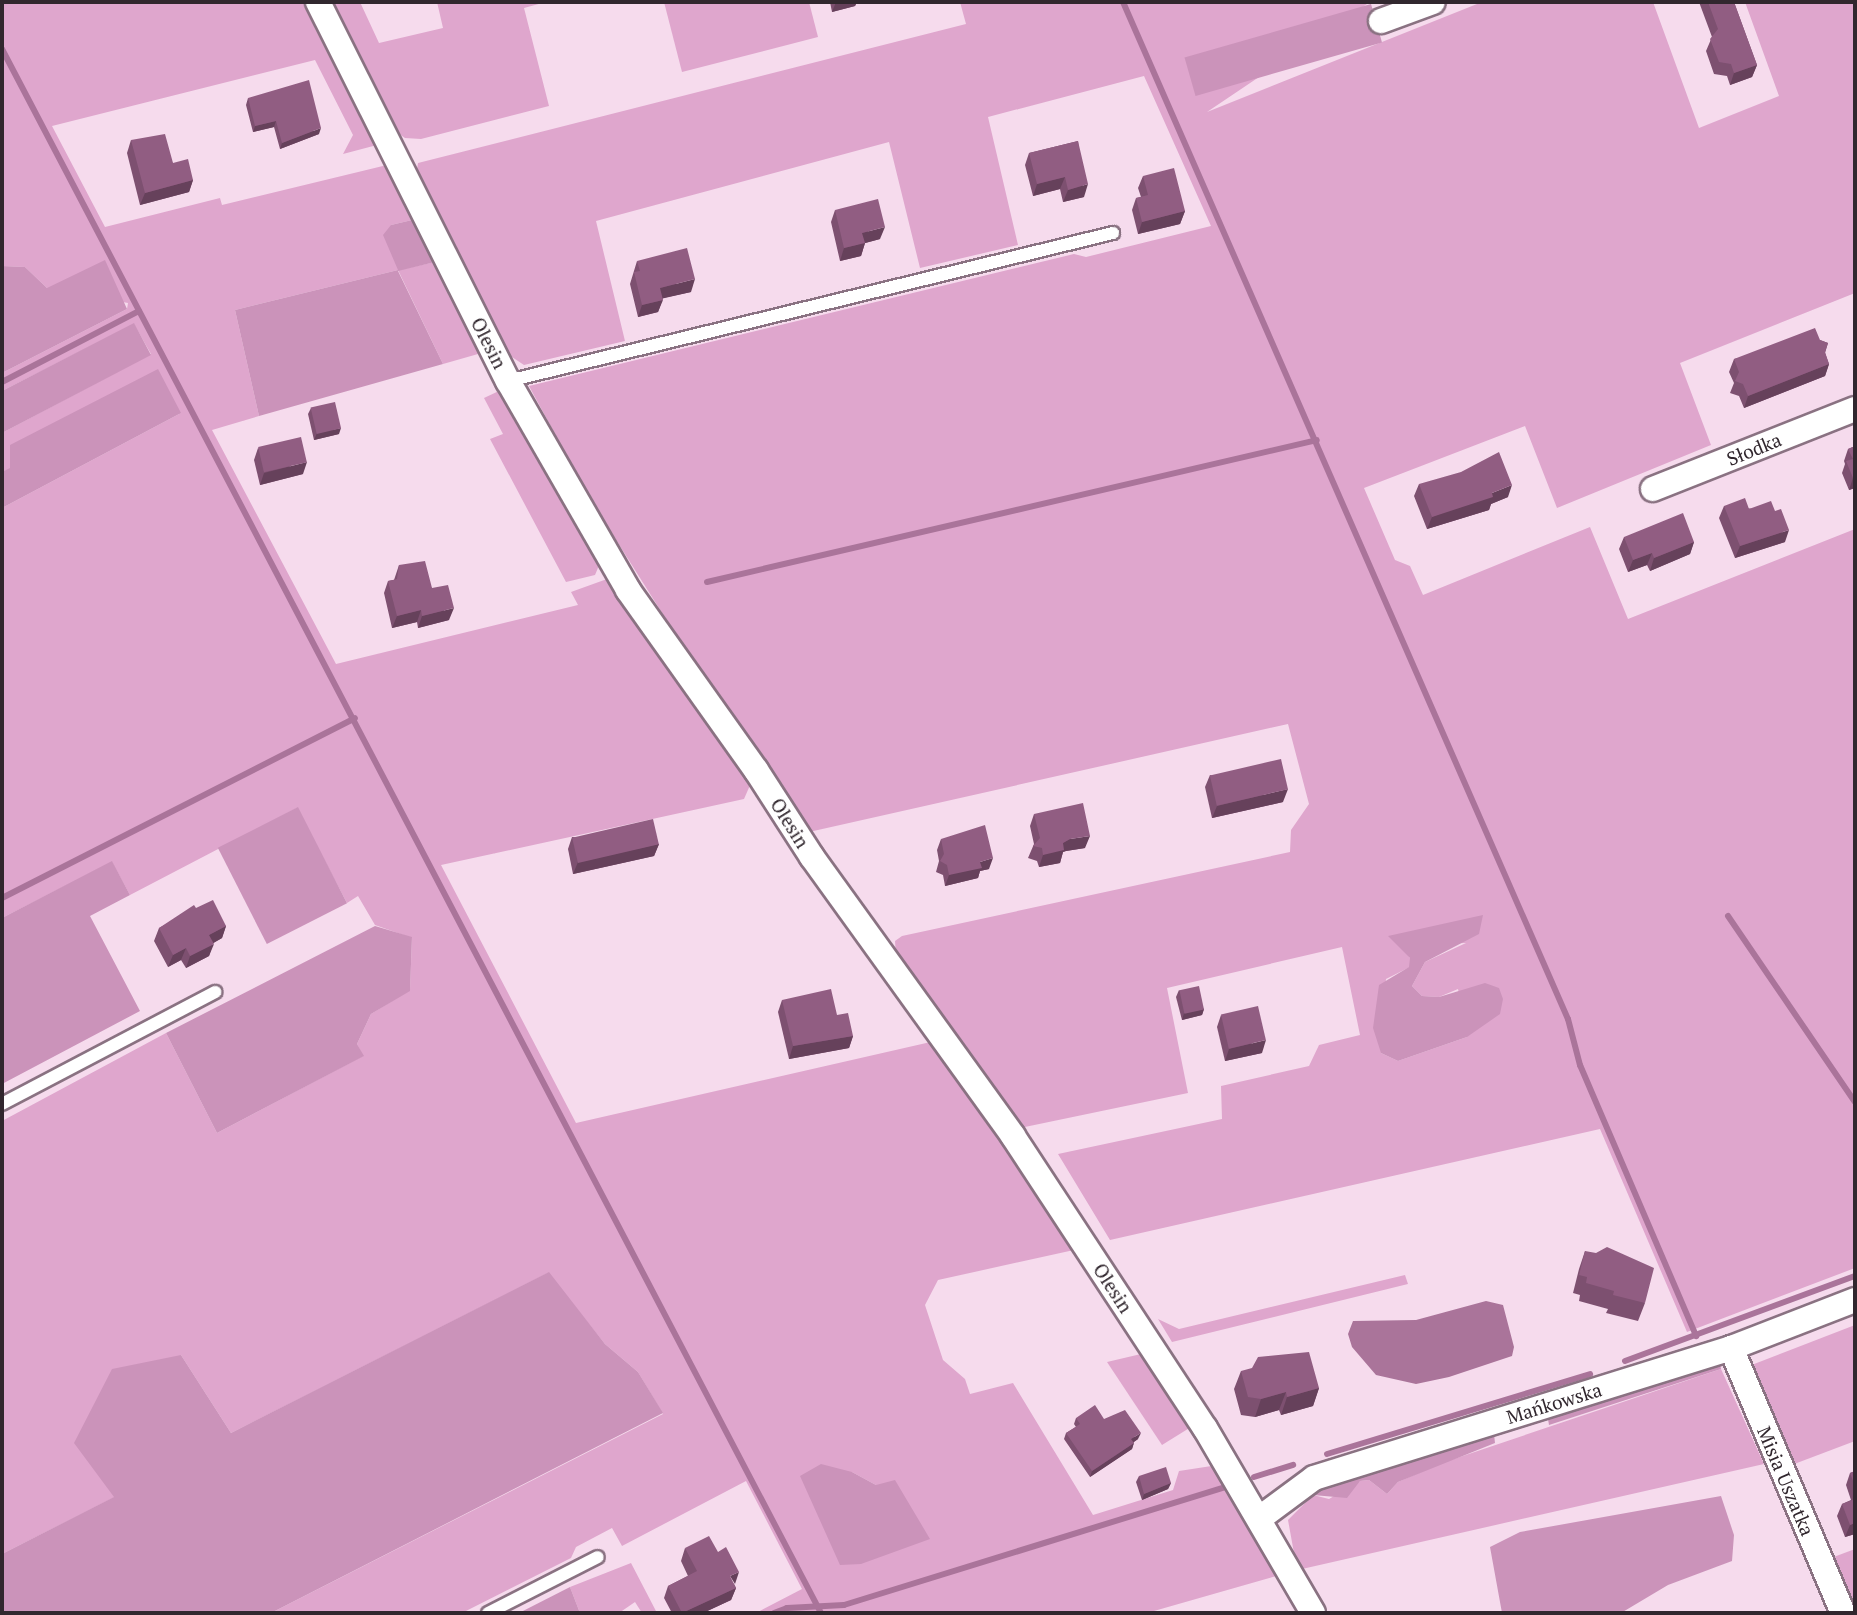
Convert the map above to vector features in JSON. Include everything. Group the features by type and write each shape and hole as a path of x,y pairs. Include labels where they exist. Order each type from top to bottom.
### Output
{"street":[{"name":"Olesin","path":"318,2 508,381 628,590 757,770 812,857 1013,1136 1260,1518 1313,1613"},
{"path":"1381,21 1433,2"},
{"name":"Słodka","path":"1653,489 1855,409"},
{"name":"Mańkowska","path":"1260,1518 1314,1478 1731,1349 1855,1300"},
{"name":"Misia Uszatka","path":"1731,1349 1843,1613"}],"lane":[{"path":"508,381 1113,233"},
{"path":"2,1104 215,992"},
{"path":"488,1613 598,1557"}],"shaded area":[{"path":"2,2 306,2 377,145 343,154 353,135 315,60 52,126 105,227 220,198 222,205 387,165 412,220 391,225 399,270 435,262 485,352 443,364 398,270 235,310 259,416 212,430 336,664 578,605 571,592 607,579 619,584 751,783 744,799 441,865 576,1123 935,1041 1074,1250 938,1280 925,1305 943,1360 965,1379 970,1394 1013,1383 1093,1515 1173,1490 1179,1471 1218,1465 1280,1575 1147,1613 756,1613 802,1589 746,1481 622,1546 612,1528 576,1547 571,1558 462,1613 271,1613 663,1414 638,1372 605,1344 548,1273 231,1433 181,1355 115,1497 2,1554 2,1121 166,1033 217,1133 363,1056 357,1044 371,1014 410,990 412,938 375,925 358,896 347,903 297,808 130,895 112,862 2,918 2,508 181,413 2,472 2,433 151,354 134,324 2,391 2,373 127,309 128,303 47,288 25,267 2,266","holes":["852,1472 876,1485 840,1565"]},
{"path":"333,2 360,2 379,43 443,28 437,2 546,2 524,8 549,106 421,139 405,138 395,131 336,14"},
{"path":"664,2 809,2 818,37 682,72"},
{"path":"960,2 1370,2 1207,112 1482,2 1653,2 1699,128 1779,96 1745,2 1855,2 1855,293 1680,363 1711,445 1557,508 1525,426 1364,488 1395,560 1410,566 1423,595 1590,527 1628,619 1855,529 1855,1268 1687,1332 1600,1129 1110,1240 1058,1154 1222,1119 1221,1086 1309,1066 1319,1045 1360,1035 1342,947 1167,988 1188,1093 1020,1128 896,956 895,941 902,936 1290,852 1291,830 1309,804 1288,724 809,832 698,670 589,497 529,386 1074,254 1086,257 1211,226 1144,76 988,117 1018,245 920,268 889,142 596,221 625,341 524,365 509,355 416,175 418,163 966,24","holes":["1466,943 1425,962 1412,986 1422,996 1439,997 1458,989 1467,1037 1398,1061 1381,1053 1386,979 1410,967 1410,958 1401,945"]},
{"path":"1371,4 1382,42 1196,96 1185,57"},
{"path":"412,220 435,262 398,271 443,364 259,416 235,310 398,270 383,235 391,225"},
{"path":"105,260 127,309 2,373 2,266 25,267 47,288"},
{"path":"134,323 151,355 2,433 2,391"},
{"path":"158,369 181,413 2,508 2,472 10,468 10,445"},
{"path":"501,390 600,563 595,575 566,582 490,439 503,434 484,398"},
{"path":"298,807 347,903 267,944 218,848"},
{"path":"112,861 130,895 90,916 140,1011 2,1084 2,918"},
{"path":"1483,915 1479,934 1425,962 1412,986 1422,996 1439,997 1485,983 1499,988 1503,999 1500,1014 1467,1037 1398,1061 1381,1053 1373,1028 1379,985 1409,967 1410,958 1388,936"},
{"path":"375,926 412,937 410,991 371,1014 357,1044 364,1056 217,1133 166,1033"},
{"path":"549,1272 605,1344 638,1372 663,1413 271,1613 2,1613 2,1554 114,1497 74,1443 112,1369 181,1355 231,1433"},
{"path":"1405,1275 1408,1284 1172,1342 1158,1319 1179,1329"},
{"path":"1486,1301 1503,1305 1514,1347 1512,1356 1449,1377 1416,1384 1376,1375 1352,1347 1348,1334 1353,1321 1416,1320"},
{"path":"1855,1325 1855,1441 1789,1466 1749,1366"},
{"path":"1141,1354 1191,1427 1162,1445 1107,1362"},
{"path":"1720,1364 1721,1369 1549,1425 1548,1419"},
{"path":"1721,1369 1764,1464 1302,1569 1294,1553 1288,1520 1313,1495 1329,1499 1360,1481 1369,1480 1387,1494 1398,1482 1442,1463"},
{"path":"1494,1434 1495,1443 1398,1482 1387,1494 1369,1480 1360,1481 1347,1498 1313,1495 1326,1485"},
{"path":"821,1464 852,1472 876,1485 895,1480 930,1539 861,1564 840,1565 800,1476"},
{"path":"1721,1496 1734,1535 1732,1561 1668,1585 1621,1613 1502,1613 1490,1547 1520,1532"},
{"path":"1855,1549 1855,1613 1831,1558"},
{"path":"631,1563 657,1613 642,1613 635,1602 619,1613 580,1613 570,1587"},
{"path":"570,1587 580,1613 519,1613"}],"building":[{"path":"1708,2 1734,2 1757,65 1734,73 1731,64 1719,62 1710,39 1718,29"},
{"path":"309,80 321,128 282,143 276,121 255,126 248,98"},
{"path":"165,134 173,163 188,159 193,180 145,193 131,140"},
{"path":"1078,141 1088,184 1068,190 1065,177 1037,184 1029,153"},
{"path":"1174,168 1185,211 1142,222 1136,198 1148,195 1143,176"},
{"path":"878,199 885,227 862,233 865,243 844,248 835,210"},
{"path":"687,248 695,279 660,288 663,300 642,305 634,272 640,271 637,261"},
{"path":"1815,328 1820,340 1828,343 1825,352 1829,364 1748,396 1743,384 1735,381 1739,372 1734,359"},
{"path":"335,402 341,428 317,434 311,408"},
{"path":"301,437 307,462 264,472 258,447"},
{"path":"1855,446 1853,478 1846,461 1853,459 1848,449"},
{"path":"1499,452 1512,485 1492,493 1493,497 1432,517 1419,484 1461,472"},
{"path":"1745,498 1749,509 1771,501 1775,511 1781,509 1789,530 1740,546 1724,506"},
{"path":"1683,513 1694,542 1654,558 1652,553 1633,560 1624,537"},
{"path":"425,561 432,588 448,585 454,608 422,616 421,610 397,616 388,581 397,579 399,565"},
{"path":"1281,759 1288,789 1217,806 1210,775"},
{"path":"1083,803 1090,836 1070,839 1063,843 1064,850 1043,855 1042,848 1033,846 1040,838 1034,814"},
{"path":"653,819 659,844 578,863 572,838"},
{"path":"985,825 993,858 980,862 982,868 949,875 947,865 940,861 944,854 941,839"},
{"path":"213,900 226,926 209,935 214,944 190,956 186,948 173,955 159,928 194,905 196,908"},
{"path":"1199,986 1204,1009 1184,1014 1179,990"},
{"path":"831,989 837,1015 848,1013 853,1036 793,1046 782,1000"},
{"path":"1258,1006 1266,1040 1229,1049 1221,1015"},
{"path":"1607,1247 1654,1268 1645,1303 1613,1295 1614,1291 1586,1283 1587,1277 1579,1275 1585,1251 1596,1253"},
{"path":"1309,1352 1319,1388 1287,1397 1286,1392 1261,1399 1248,1397 1241,1371 1252,1368 1258,1357"},
{"path":"1095,1405 1104,1419 1125,1410 1141,1433 1131,1439 1134,1443 1092,1471 1066,1433 1080,1424 1076,1418"},
{"path":"1166,1467 1171,1483 1144,1494 1139,1476"},
{"path":"1855,1471 1855,1486 1850,1473"},
{"path":"1855,1499 1855,1523 1850,1525 1842,1504"},
{"path":"709,1536 718,1552 726,1547 739,1572 730,1576 736,1588 682,1613 668,1586 697,1571 685,1548"}],"waterway":[{"path":"1123,2 1568,1019 1580,1065 1696,1336"},
{"path":"2,49 821,1613"},
{"path":"2,382 139,311"},
{"path":"707,582 1317,440"},
{"path":"2,898 355,718"},
{"path":"1728,916 1855,1102"},
{"path":"1625,1361 1855,1276"},
{"path":"1327,1454 1590,1374"},
{"path":"1254,1477 1293,1465"},
{"path":"774,1613 787,1608 844,1605 1225,1487"}]}
